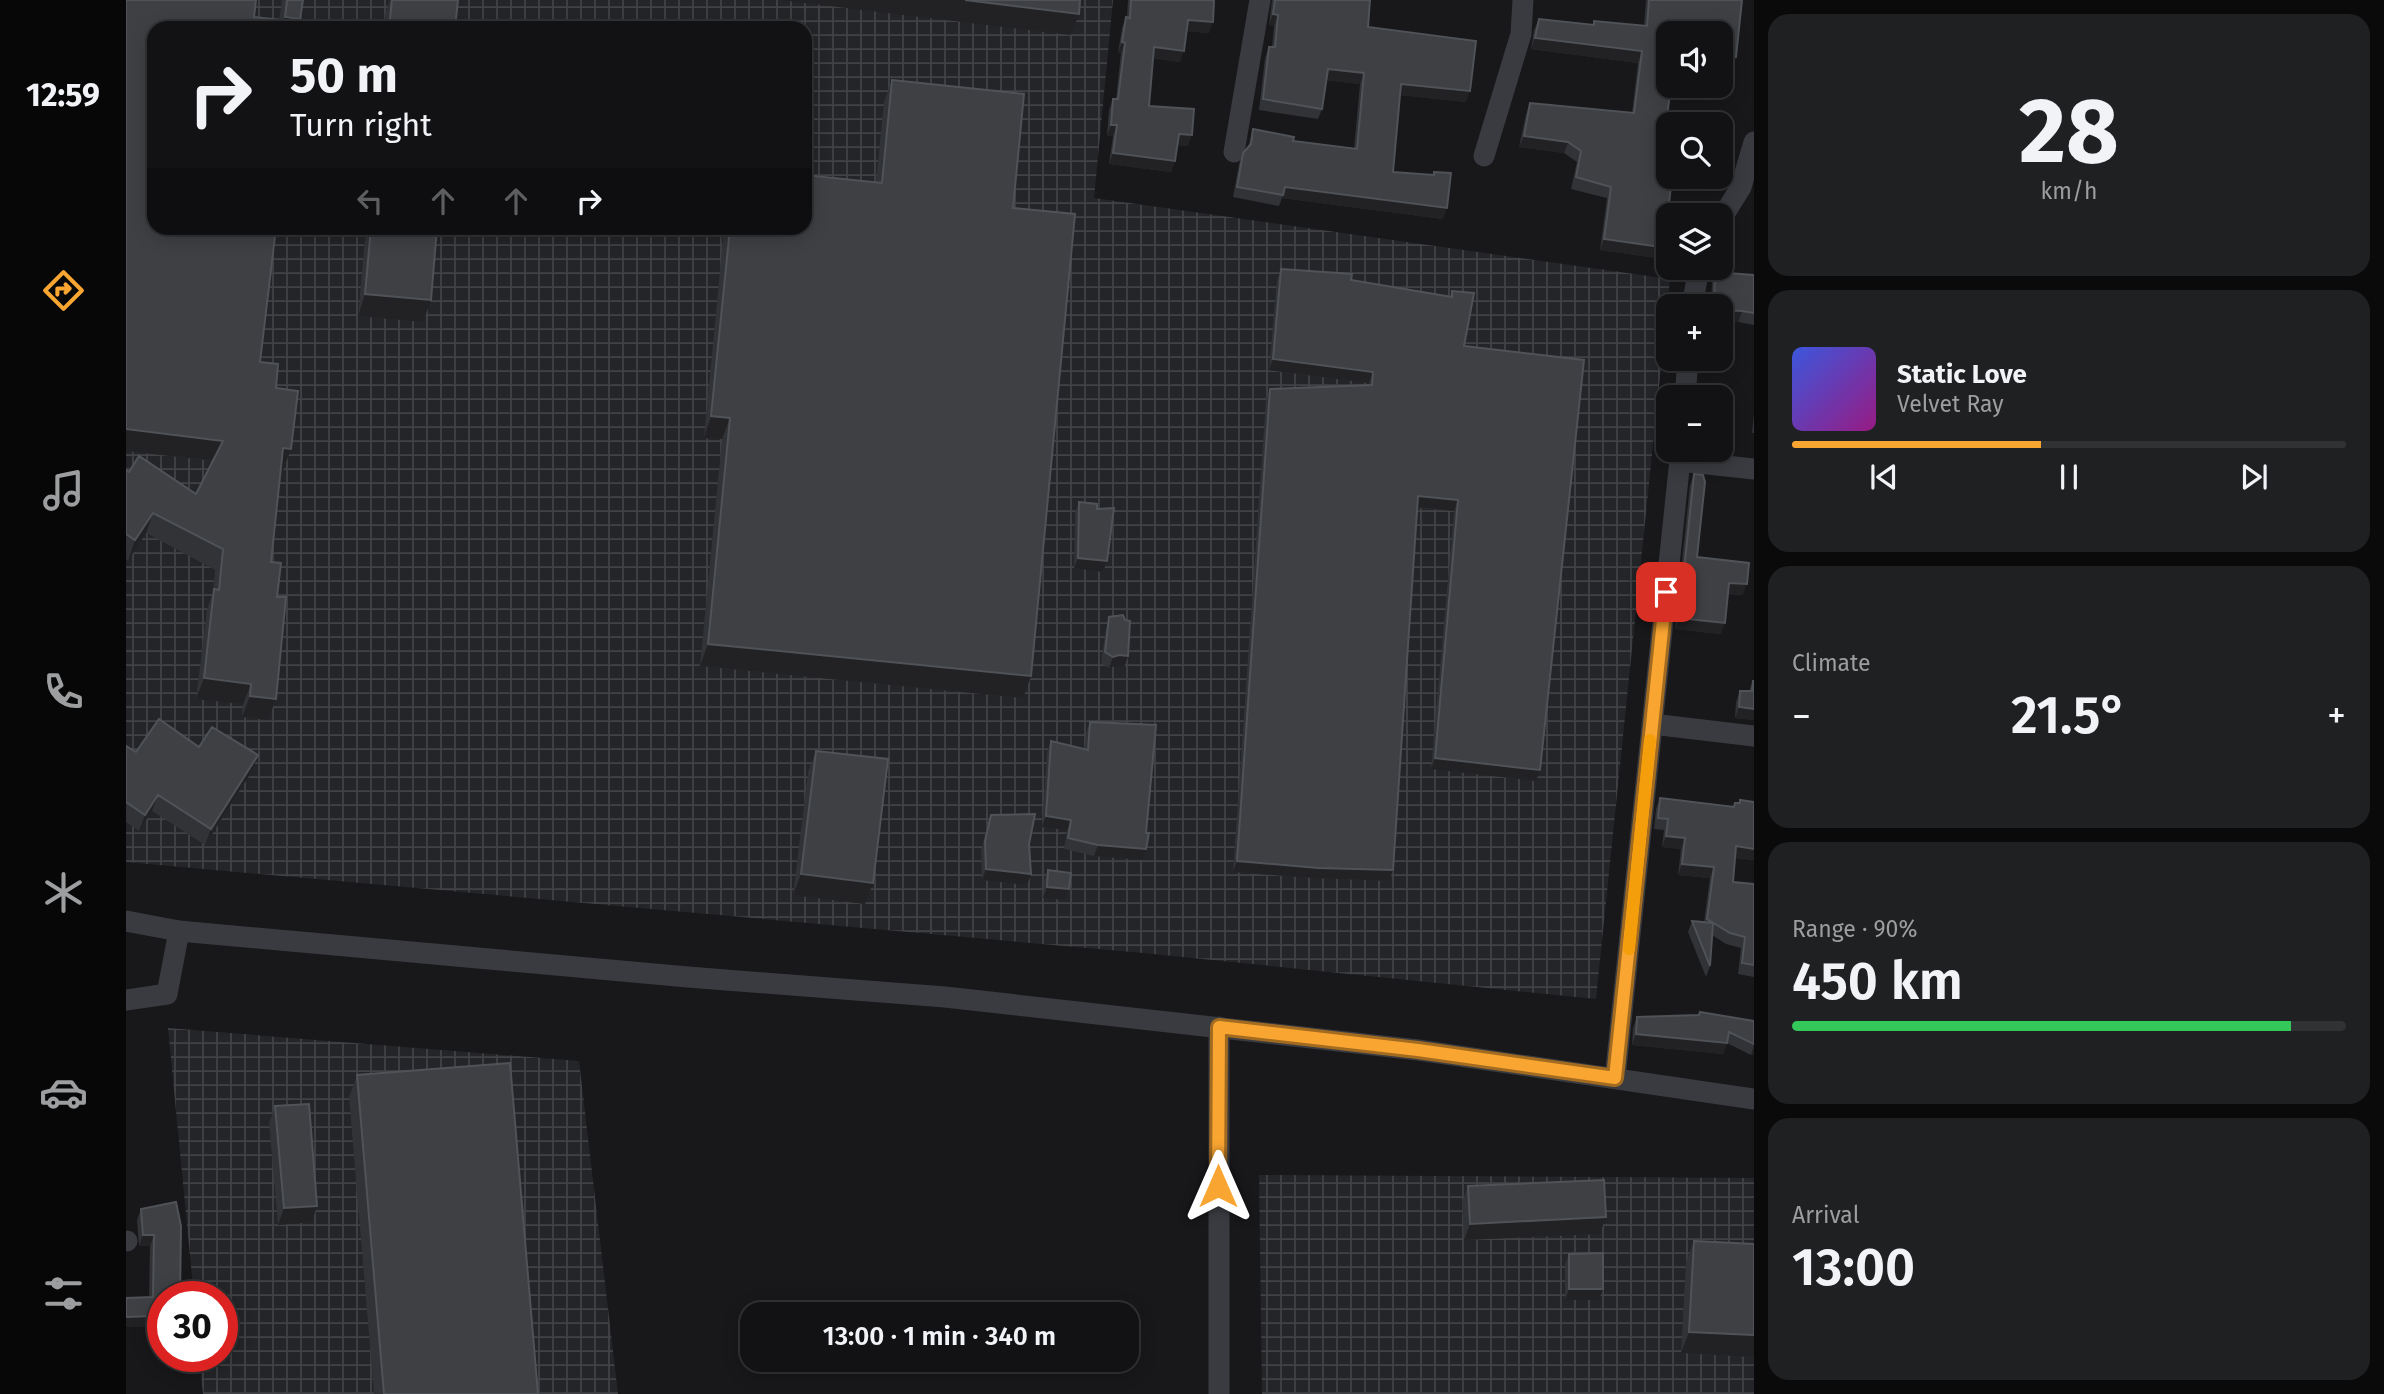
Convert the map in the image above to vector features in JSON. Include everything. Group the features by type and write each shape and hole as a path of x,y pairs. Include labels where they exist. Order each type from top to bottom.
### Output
{"street":[{"path":"1234,152 1261,0"},
{"path":"1484,156 1521,34 1523,0"},
{"path":"1733,206 1748,188 1754,142"},
{"path":"1615,1078 1679,462"},
{"path":"1717,462 1754,469"},
{"path":"1652,724 1754,736"},
{"path":"126,921 179,931 688,977 945,997 1418,1050 1754,1098"},
{"path":"126,1000 167,994 179,931"},
{"path":"1219,1027 1219,1394"}],"shaded area":[{"path":"126,0 1113,0 1094,198 1670,280 1668,294 1656,294 1656,371 1661,371 1659,385 1656,385 1656,415 1596,999 1143,953 126,862"},
{"path":"168,1028 579,1061 618,1394 203,1394 201,1372 238,1372 238,1281 192,1281"},
{"path":"1259,1175 1754,1178 1754,1394 1262,1394"}],"building":[{"path":"126,0 256,0 254,17 291,21 147,21 147,235 275,235 260,362 278,364 276,388 298,391 291,449 283,448 271,562 281,563 277,597 286,597 276,699 250,696 251,684 204,678 214,589 219,590 223,549 153,513 135,540 126,534 126,470 129,472 139,456 196,494 223,441 126,429"},
{"path":"287,0 303,0 300,19 285,17"},
{"path":"392,0 458,0 456,21 390,21"},
{"path":"965,0 1080,0 1079,14"},
{"path":"1131,0 1214,0 1213,22 1188,20 1184,51 1154,47 1149,106 1194,109 1192,135 1179,134 1175,161 1113,153 1117,125 1111,125 1113,99 1118,99 1125,43 1122,42 1126,17 1130,18"},
{"path":"1275,0 1370,0 1368,27 1476,41 1470,91 1401,84 1393,172 1434,175 1434,172 1451,173 1447,208 1285,187 1283,195 1237,187 1243,153 1251,144 1253,129 1294,137 1293,141 1357,149 1364,73 1328,69 1322,109 1263,99 1269,47 1275,47 1278,15 1273,14"},
{"path":"1649,0 1742,0 1736,57 1733,57 1733,21 1656,21 1656,98 1669,98 1668,112 1656,112 1656,189 1671,189 1669,203 1656,203 1656,246 1604,239 1611,187 1576,177 1581,151 1568,142 1524,136 1530,103 1634,113 1642,51 1535,38 1539,19 1594,25 1594,21 1647,26"},
{"path":"892,80 1024,94 1013,208 1075,214 1031,676 708,644 730,418 711,416 729,235 812,235 812,176 882,183"},
{"path":"370,235 436,235 431,300 365,294"},
{"path":"1281,269 1352,274 1351,280 1452,297 1452,291 1474,293 1464,346 1584,360 1540,770 1435,758 1458,500 1418,496 1393,870 1318,868 1237,861 1270,389 1372,385 1373,372 1273,359"},
{"path":"1733,273 1754,275 1754,313 1733,311 1733,294 1714,294 1715,280 1733,280"},
{"path":"1694,474 1703,475 1705,482 1697,557 1749,563 1747,584 1729,583 1725,623 1679,618"},
{"path":"1079,502 1097,504 1097,509 1114,508 1107,561 1078,558"},
{"path":"1123,615 1125,620 1130,621 1128,656 1113,657 1105,652 1109,617"},
{"path":"1753,681 1754,709 1739,707 1740,691 1752,691"},
{"path":"159,719 199,747 212,727 258,755 211,829 158,795 145,815 126,802 126,746 136,752"},
{"path":"1090,722 1156,725 1146,849 1098,845 1068,838 1071,820 1046,816 1051,741 1088,750"},
{"path":"816,751 888,759 873,883 801,874"},
{"path":"1660,798 1734,807 1740,800 1754,802 1754,849 1736,846 1733,882 1754,884 1754,965 1742,963 1745,937 1730,933 1707,919 1714,867 1682,864 1685,838 1666,836 1668,819 1658,818"},
{"path":"1035,814 1029,844 1031,874 986,869 985,841 991,815"},
{"path":"1048,870 1071,873 1069,889 1047,887"},
{"path":"1692,921 1713,923 1710,966"},
{"path":"1700,1012 1754,1021 1754,1044 1729,1032 1727,1043 1636,1034 1637,1017 1699,1015"},
{"path":"510,1063 538,1394 384,1394 357,1075"},
{"path":"309,1104 317,1206 284,1208 275,1106"},
{"path":"1604,1180 1606,1217 1470,1224 1468,1186"},
{"path":"176,1202 181,1226 180,1281 153,1281 154,1235 143,1235 141,1209"},
{"path":"1694,1241 1754,1244 1754,1335 1689,1332"},
{"path":"1603,1253 1603,1289 1569,1289 1569,1254"},
{"path":"147,1297 147,1316 126,1317 126,1298"}],"slow traffic":[{"path":"1629,949 1650,740"}],"route":[{"path":"1218,1186 1219,1027 1418,1050 1615,1078 1666,592"}]}
